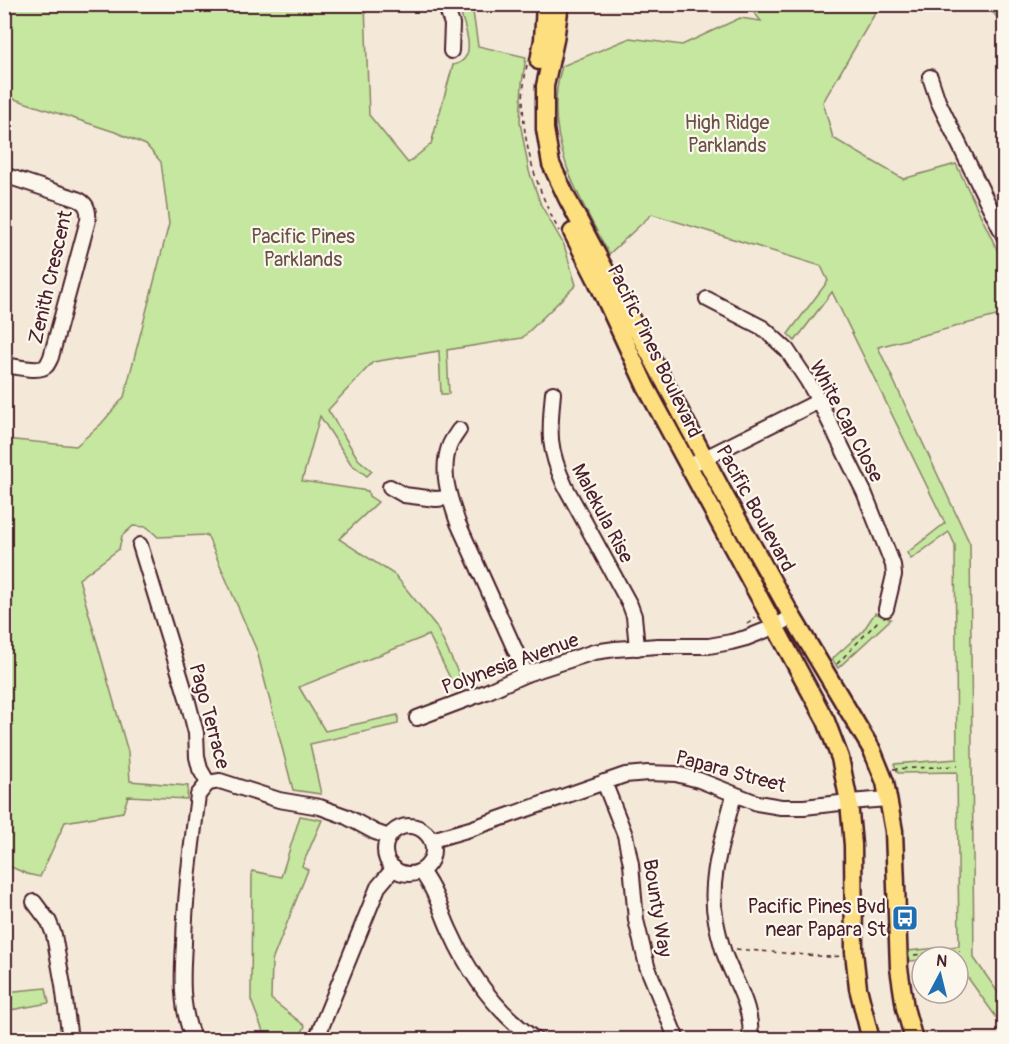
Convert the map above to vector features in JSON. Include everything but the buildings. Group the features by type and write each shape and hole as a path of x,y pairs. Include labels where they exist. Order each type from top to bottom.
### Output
{"main road":[{"name":"Pacific Pines Boulevard","path":"545,4 543,40 535,83 534,105 538,150 551,190 596,279 646,387 826,721 840,758 849,802 853,845 854,952 858,988 871,1040"},
{"name":"Pacific Boulevard","path":"560,4 555,40 544,86 545,129 551,164 704,458 793,617 872,750 885,782 894,831 898,957 905,1008 914,1040"}],"street":[{"path":"445,4 452,24 451,51"},
{"path":"930,78 938,101 1005,236"},
{"name":"Zenith Crescent","path":"4,175 82,201 88,212 88,220 47,365 41,369 33,369 4,365"},
{"name":"White Cap Close","path":"707,299 763,328 787,350 807,380 864,492 893,566 894,575 886,609"},
{"name":"Malekula Rise","path":"554,393 550,427 551,446 556,466 630,605 634,616 637,648"},
{"path":"688,466 819,401"},
{"path":"459,430 449,445 445,462 449,498 526,674"},
{"path":"390,487 404,495 436,499 449,498"},
{"name":"Pago Terrace","path":"140,545 187,698 196,733 200,769 208,783 198,795 185,899 184,1002 188,1026 194,1040"},
{"name":"Polynesia Avenue","path":"417,718 526,674 594,652 709,646 746,638 793,617"},
{"name":"Papara Street","path":"432,840 625,775 676,774 699,780 757,803 781,807 888,799"},
{"path":"208,783 220,781 279,800 320,807 389,837"},
{"name":"Bounty Way","path":"604,782 625,836 631,864 636,920 646,966 677,1040"},
{"path":"734,795 715,871 715,919 724,952 748,1008 750,1040"},
{"path":"411,826 427,833 434,849 428,865 421,871 407,874 394,868 388,861 386,853 389,837 395,831 411,826"},
{"path":"316,1040 378,887 394,868"},
{"path":"421,871 434,892 449,931 465,962 482,987 500,1010 536,1040"},
{"path":"34,902 50,922 54,935 70,1040"}],"path":[{"path":"826,672 836,665 881,619 886,609"},
{"path":"881,773 896,768 958,766"},
{"path":"724,952 734,949 830,957 844,956"},
{"path":"898,957 910,956"}],"green space":[{"name":"Pacific Pines Parklands","path":"5,4 365,5 369,115 408,163 431,144 453,65 466,56 468,48 466,30 458,5 472,5 478,46 526,57 520,122 529,171 541,205 564,245 576,285 522,338 447,350 449,394 441,394 439,351 373,362 328,410 358,459 372,471 367,476 351,464 320,416 302,481 368,491 369,496 378,502 339,539 395,575 436,626 464,685 455,688 429,635 299,687 325,731 398,715 398,724 310,744 321,794 293,790 257,651 207,535 158,537 147,527 133,526 122,536 119,549 79,579 128,752 130,781 188,786 187,799 128,796 123,812 65,822 40,877 9,866 5,867 5,439 76,446 101,424 124,397 169,224 161,162 146,145 115,132 5,96"},
{"name":"High Ridge Parklands","path":"748,5 880,5 823,102 833,138 903,179 956,164 1004,264 1004,314 878,347 970,544 974,958 1004,1001 1004,1028 970,981 970,945 959,945 957,772 898,773 894,764 957,759 955,545 949,532 911,559 907,553 945,523 832,292 795,341 788,334 828,281 821,266 652,214 609,254 588,215 563,154 556,111 557,89 562,66 630,38 682,45 740,18 761,21"},
{"path":"987,5 1004,5 1004,26"},
{"path":"875,613 891,619 838,668 832,659 863,631"},
{"path":"300,816 322,820 302,866 308,870 272,961 271,999 305,1026 299,1039 266,1039 251,1000 252,871 281,877"},
{"path":"46,988 49,1003 5,1011 5,992"}],"place":[{"name":"Pacific Pines Bvd near Papara St","path":"905,918"}]}
